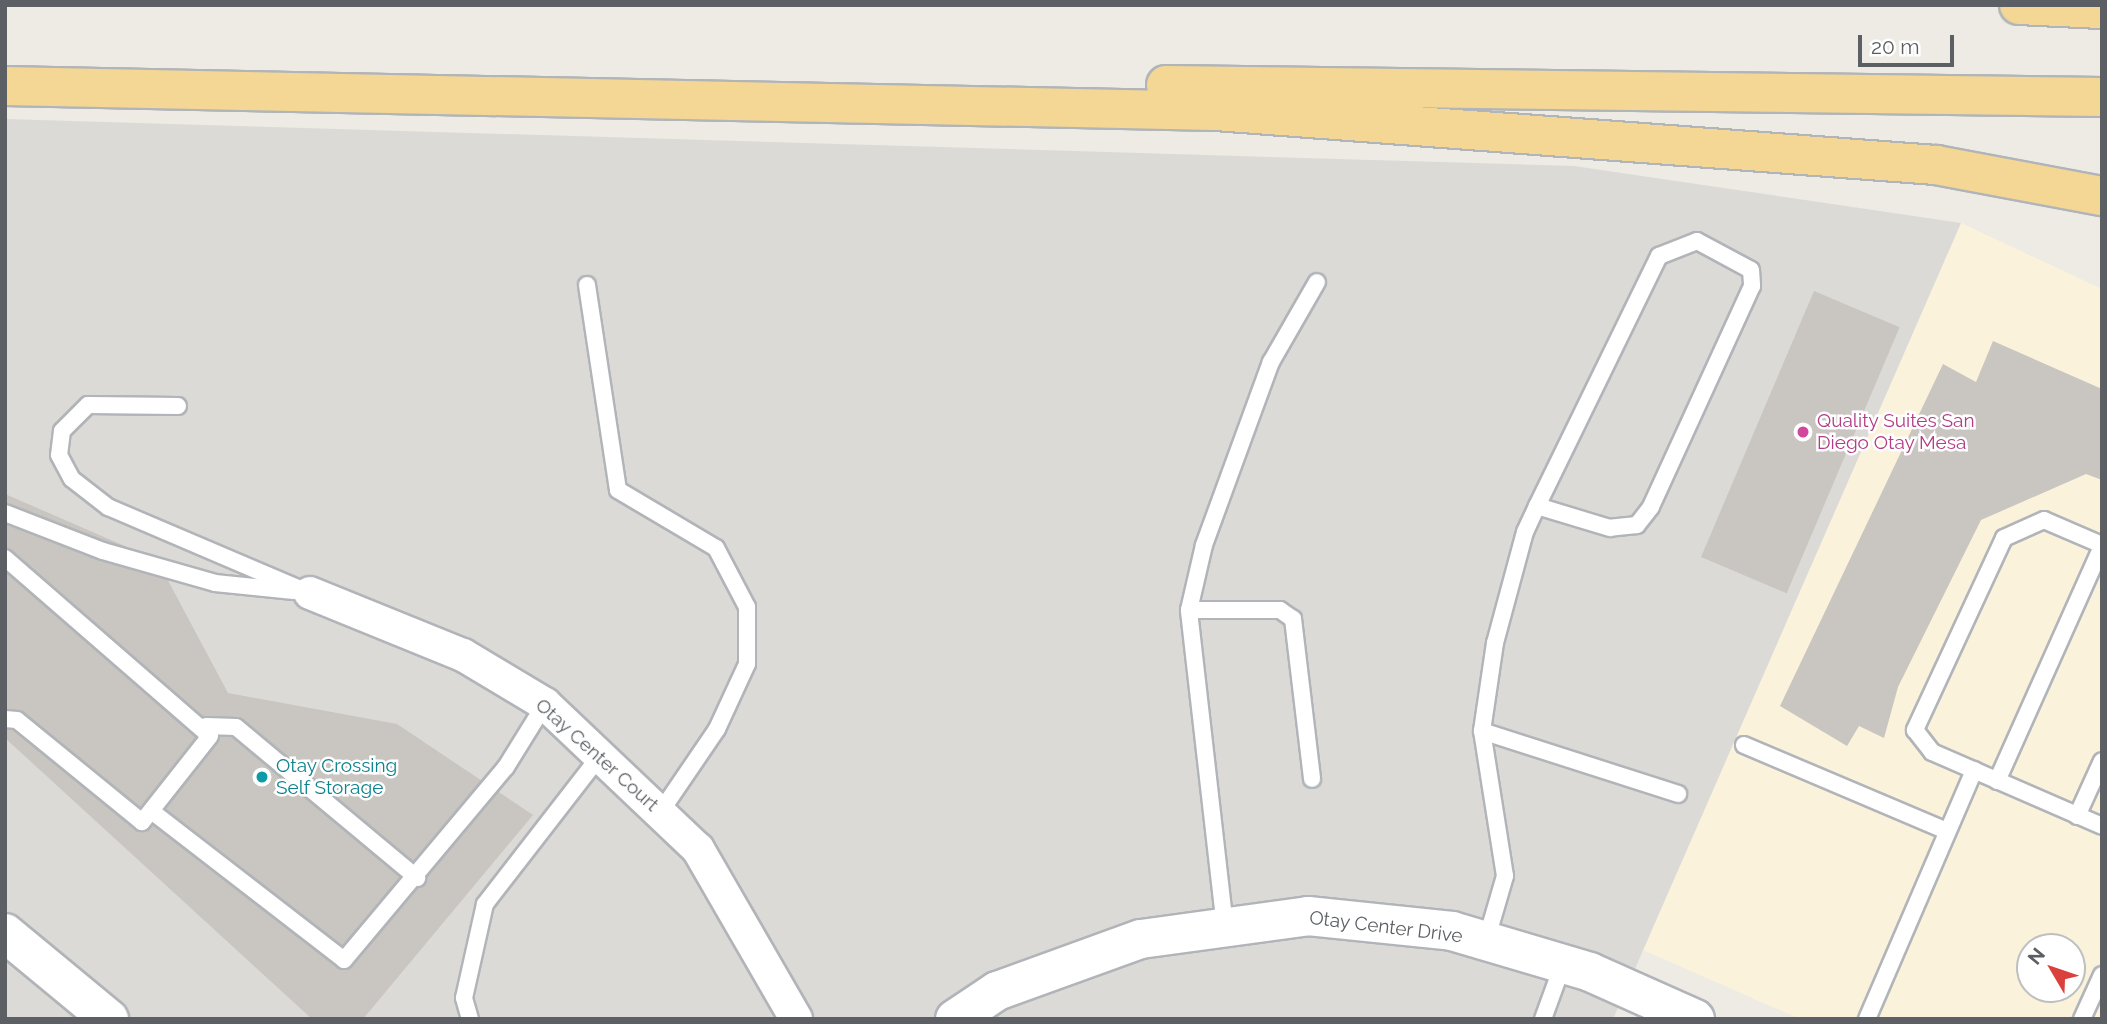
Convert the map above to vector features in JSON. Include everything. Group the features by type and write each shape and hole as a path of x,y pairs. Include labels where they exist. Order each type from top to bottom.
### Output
{"highway":[{"path":"2019,5 2102,9"},
{"path":"860,99 930,89 1284,83 2102,97"},
{"path":"5,86 860,99 932,108 1230,111 1702,143 1936,165 2102,196"}],"street":[{"name":"Otay Center Court","path":"310,593 463,655 545,704 698,849 796,1019"},
{"name":"Otay Center Drive","path":"955,1019 997,990 1141,939 1308,916 1452,931 1563,964 1695,1019"},
{"path":"5,933 109,1019"}],"lane":[{"path":"1486,941 1505,876 1482,731 1495,643 1537,506 1659,256 1697,241 1751,270 1752,286 1651,507 1637,525 1610,528 1537,506"},
{"path":"1225,927 1189,610 1204,545 1271,362 1317,282"},
{"path":"587,285 618,490 716,548 747,607 747,664 717,729 660,813"},
{"path":"178,406 88,405 62,431 59,455 72,479 108,507 310,593"},
{"path":"5,513 103,551 215,583 310,593"},
{"path":"1997,781 2102,546 2044,520 2004,538 1915,730 1932,752 1974,770 1997,781 2102,827"},
{"path":"5,558 206,726 236,727 417,877"},
{"path":"1189,610 1280,610 1293,619 1312,779"},
{"path":"154,813 344,960 417,877 506,767 545,704"},
{"path":"5,719 17,720 134,820 154,813 207,744 206,726"},
{"path":"1482,731 1678,794"},
{"path":"1744,745 1947,831"},
{"path":"470,1019 464,998 485,904 600,756"},
{"path":"2077,816 2102,761"},
{"path":"1867,1019 1974,770"},
{"path":"1543,1019 1563,964"},
{"path":"2082,1019 2102,975"}],"shaded area":[{"path":"5,119 1574,166 1961,223 1613,1019 5,1019"},
{"path":"1961,223 2102,289 2102,1019 1800,1019 1643,950"}],"building":[{"name":"Quality Suites San Diego Otay Mesa","path":"1814,291 1900,327 1787,593 1701,557"},
{"path":"1993,341 2102,389 2102,480 2086,474 1981,520 1898,687 1884,738 1859,726 1847,746 1780,706 1943,364 1976,382"},
{"name":"Otay Crossing Self Storage","path":"5,494 157,560 228,693 397,724 533,815 363,1019 312,1019 5,738"}],"place":[{"name":"Quality Suites San Diego Otay Mesa","path":"1803,432"},
{"name":"Otay Crossing Self Storage","path":"262,777"}]}
